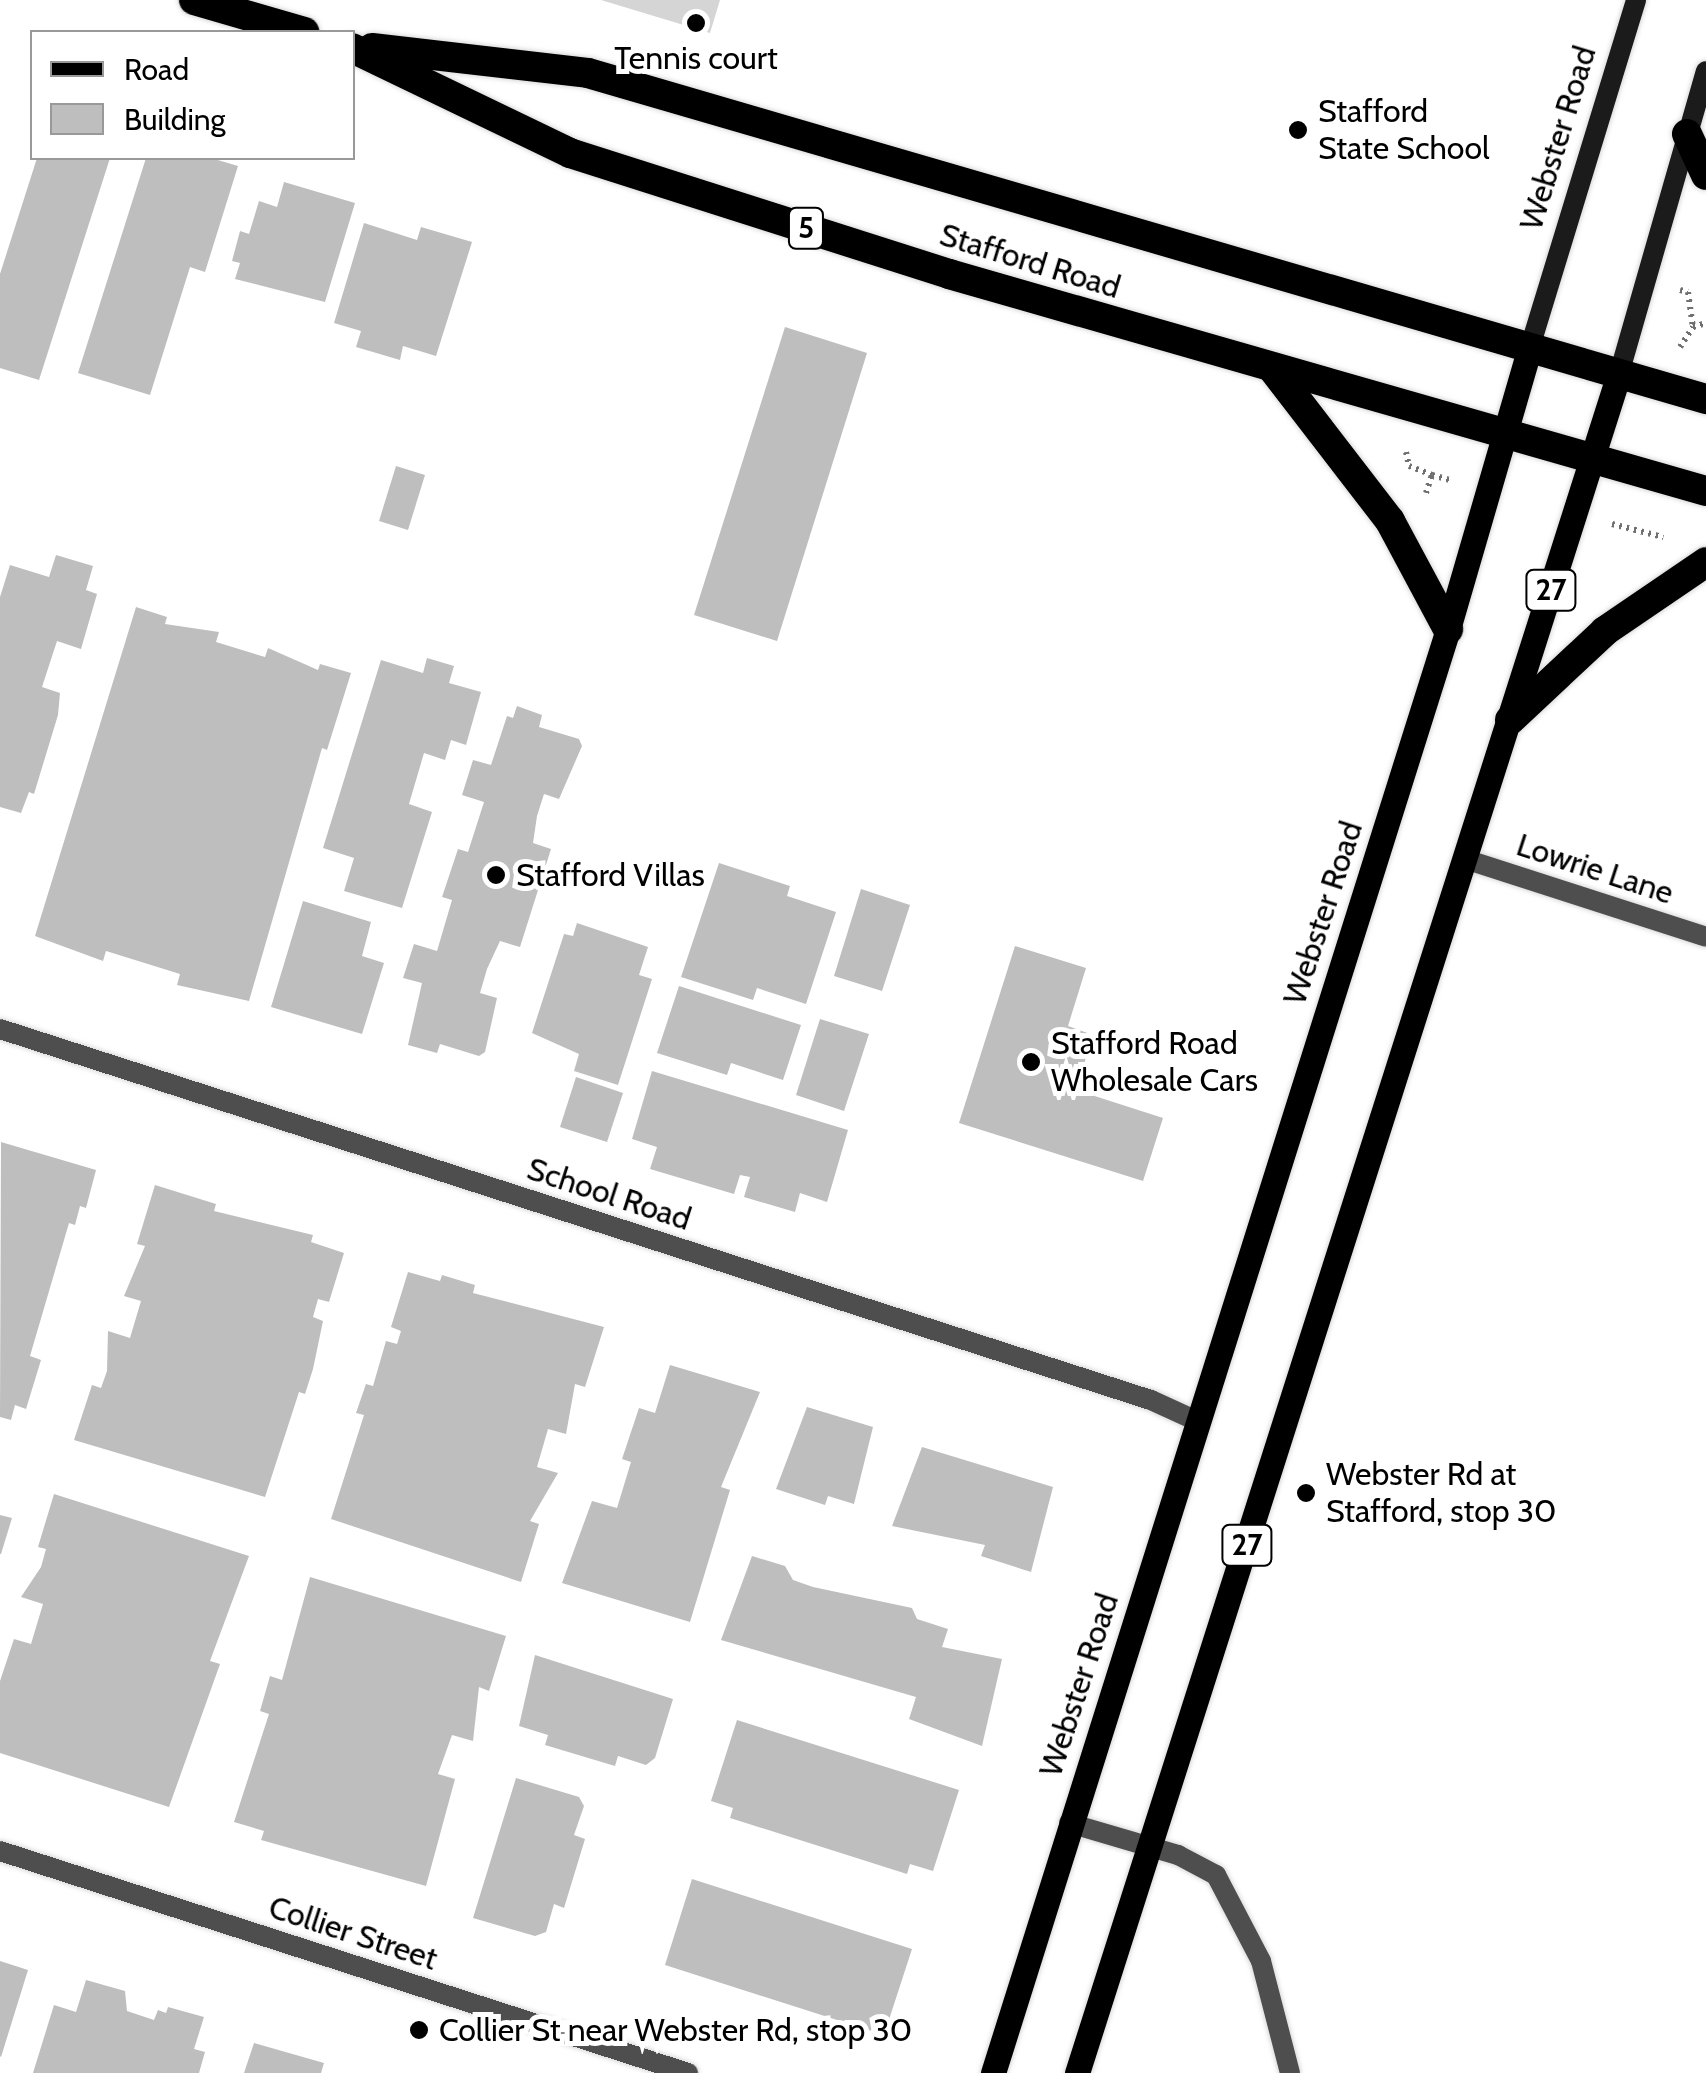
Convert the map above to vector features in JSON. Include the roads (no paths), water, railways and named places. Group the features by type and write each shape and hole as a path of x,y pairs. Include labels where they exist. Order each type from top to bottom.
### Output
{"highway":[{"path":"194,0 297,30"},
{"name":"Stafford Road","path":"355,47 588,73 1706,399"},
{"name":"Stafford Road","path":"355,48 570,153 1273,370 1706,491"},
{"path":"1687,134 1706,175"},
{"path":"1273,370 1390,521 1448,629"},
{"path":"1510,720 1605,631 1706,562"}],"main road":[{"name":"Webster Road","path":"994,2073 1069,1823 1448,629 1636,0"},
{"path":"1619,374 1706,71"},
{"name":"27","path":"1077,2073 1619,374"}],"street":[{"name":"Lowrie Lane","path":"1465,859 1706,937"},
{"name":"School Road","path":"0,1030 1151,1400 1196,1421"},
{"path":"1069,1823 1198,1863 1233,1896 1261,1961 1290,2073"},
{"name":"Collier Street","path":"0,1851 688,2073"}],"place":[{"name":"Tennis court","path":"696,23"},
{"name":"Stafford State School","path":"1298,130"},
{"name":"Stafford Villas","path":"496,875"},
{"name":"Stafford Road Wholesale Cars","path":"1031,1062"},
{"name":"Webster Rd at Stafford, stop 30","path":"1306,1493"},
{"name":"Collier St near Webster Rd, stop 30","path":"419,2030"}]}
